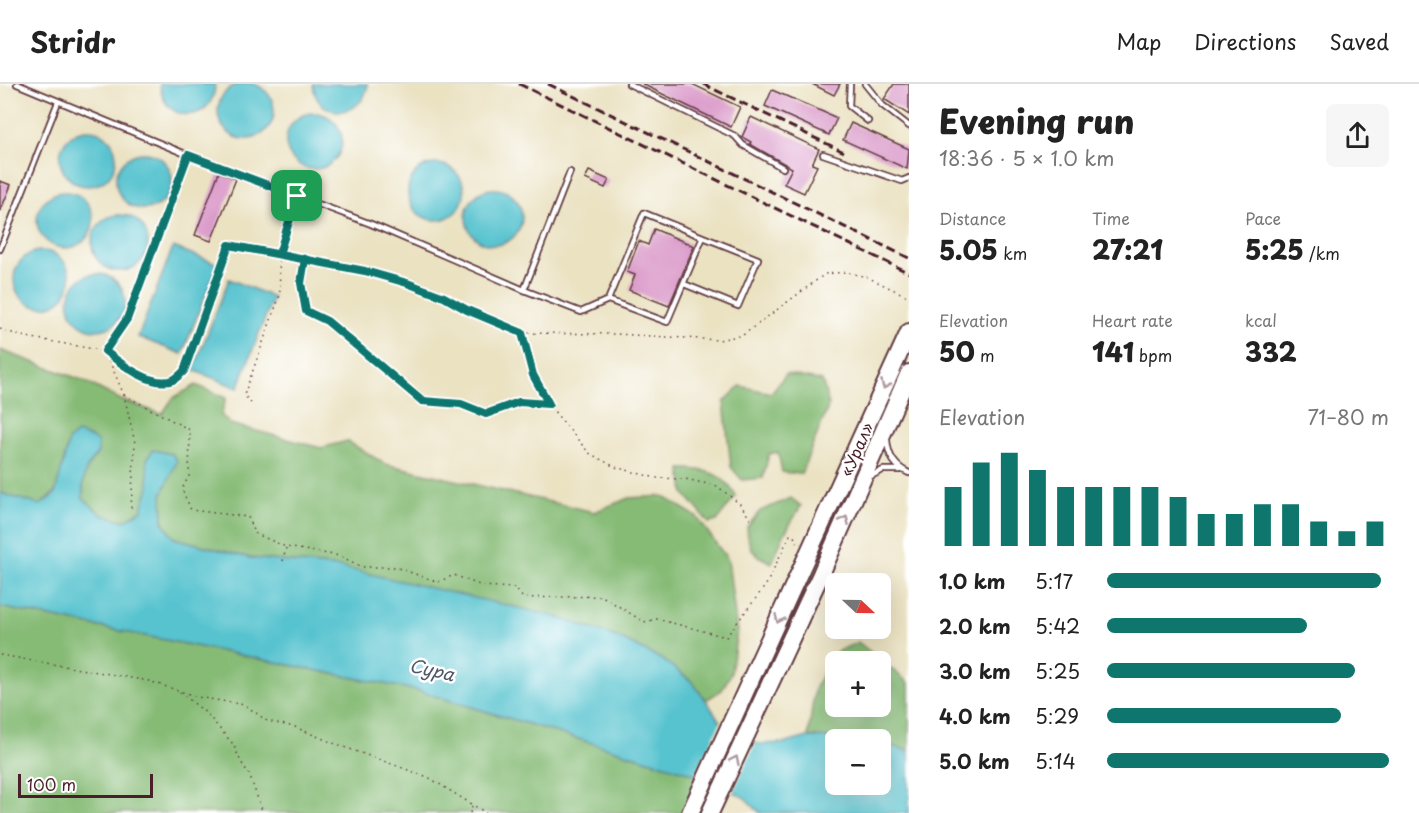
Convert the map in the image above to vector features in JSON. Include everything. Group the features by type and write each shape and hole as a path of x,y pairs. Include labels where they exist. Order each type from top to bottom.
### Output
{"highway":[{"name":"«Урал»","path":"690,813 909,332"},
{"name":"«Урал»","path":"710,813 821,574 909,373"}],"lane":[{"path":"16,84 188,155 371,224 581,312 608,300 644,213 758,259 738,306 684,284"},
{"path":"629,84 735,135 743,145 783,168"},
{"path":"850,84 849,106 868,121"},
{"path":"864,84 882,105 909,126"},
{"path":"0,249 58,102"},
{"path":"823,154 902,181 909,178"},
{"path":"524,290 570,172"},
{"path":"608,300 667,322 703,237"},
{"path":"888,422 888,449 894,462 909,473"},
{"path":"858,490 873,474 887,469 903,470"}],"path":[{"path":"105,351 127,319 188,155"},
{"path":"251,403 244,395 280,296 279,254 297,196"},
{"path":"0,329 21,336 105,351 124,366 154,381 175,379 184,371 229,245 365,271 407,283 444,297 467,310 522,333 616,334 719,340 743,335 825,274 845,272 867,277 909,297"},
{"path":"305,259 301,283 306,311 327,321 422,401 461,404 486,414 519,402 549,404"},
{"path":"522,333 533,375 549,404 589,453 615,467 656,477 685,478 717,486 740,504 751,520"},
{"path":"105,351 124,395 135,443 131,508"},
{"path":"124,395 190,430 189,476 182,489 191,510 248,517 254,533 286,547 340,556 362,567 395,567 438,582 454,575 482,586 515,588 523,598 602,597 644,622 657,619 726,637 766,585 790,535 793,535"},
{"path":"283,561 286,547"},
{"path":"0,655 150,681 198,697 245,705 267,721 295,727 428,777 486,813"},
{"path":"179,691 207,713 233,744 249,774 263,813"},
{"path":"470,813 472,805"}],"green space":[{"path":"0,350 82,380 121,400 162,414 173,398 196,385 226,398 221,415 230,424 321,448 347,441 385,464 594,512 629,498 663,496 697,517 728,560 737,632 731,673 722,690 706,700 691,681 663,660 617,637 339,567 250,558 174,538 163,523 162,494 176,461 172,454 153,450 147,459 149,487 142,510 125,521 102,515 83,498 85,474 98,453 40,505 0,493"},
{"path":"786,374 822,381 829,405 801,474 782,472 778,452 769,454 763,478 742,480 731,467 724,402 740,386 771,393"},
{"path":"681,469 706,471 720,477 731,488 736,496 717,521 709,523 684,493"},
{"path":"791,498 801,506 783,536 772,563 759,557 752,550 747,527 760,511"},
{"path":"0,607 415,690 705,777 686,813 0,813"},
{"path":"858,642 869,651 838,651"},
{"path":"891,669 909,683 909,751 891,746 891,729 825,729 825,738 808,737 815,687 825,670 825,717 891,717"}],"water":[{"path":"246,83 261,88 269,96 274,111 269,126 261,134 246,139 231,134 223,126 218,111 223,96 231,88"},
{"path":"160,84 215,84 213,97 207,107 188,114 178,113 169,107 163,97"},
{"path":"313,84 368,84 358,104 339,111 322,104 316,96"},
{"path":"314,113 334,121 342,141 334,161 314,169 294,161 286,141 294,121"},
{"path":"88,130 99,132 108,138 114,147 116,158 114,169 108,178 99,184 88,186 77,184 68,178 62,169 60,158 62,147 68,138 77,132"},
{"path":"144,153 164,161 172,181 164,201 144,209 124,201 116,181 124,161"},
{"path":"436,164 456,172 464,192 456,212 436,220 416,212 408,192 416,172"},
{"path":"494,189 514,197 522,217 514,237 494,245 474,237 466,217 474,197"},
{"path":"65,192 76,194 85,200 91,209 93,220 91,231 85,240 76,246 65,248 54,246 45,240 39,231 37,220 39,209 45,200 54,194"},
{"path":"120,215 140,223 148,243 140,263 120,271 100,263 92,243 100,223"},
{"path":"173,247 218,264 182,354 138,337"},
{"path":"42,251 62,259 70,279 62,299 42,307 22,299 14,279 22,259"},
{"path":"97,274 117,282 125,302 117,322 97,330 77,322 69,302 77,282"},
{"path":"229,279 273,297 238,388 193,370"},
{"name":"Сура","path":"77,433 92,438 98,443 98,453 85,473 83,498 102,515 125,521 142,510 149,487 147,459 153,450 172,454 177,461 162,494 163,523 174,538 250,558 339,567 550,615 617,637 663,660 691,681 726,731 759,744 786,743 808,737 825,738 825,795 891,795 891,746 909,751 909,813 760,813 745,798 705,777 415,690 0,607 0,493 40,505 55,494 69,440"}],"pier":[{"path":"722,719 728,729 757,740 732,794 695,777"}],"building":[{"path":"642,84 692,84 740,107 731,127"},
{"path":"812,84 840,84 834,95"},
{"path":"894,84 909,84 909,115 884,99"},
{"path":"772,90 837,118 829,135 765,106"},
{"path":"751,117 819,149 812,164 817,166 804,193 784,184 792,168 742,137"},
{"path":"851,123 909,149 907,169 843,140"},
{"path":"589,171 609,180 605,188 585,179"},
{"path":"219,172 236,179 211,241 195,235"},
{"path":"0,181 11,185 0,212"},
{"path":"654,229 694,246 669,306 629,290 635,275 627,272 639,241 648,245"}],"railway":[{"path":"519,84 909,273"},
{"path":"548,84 909,258"},
{"path":"703,84 844,152"}],"route":[{"path":"297,196 188,155 127,319 105,351 124,366 154,381 175,379 184,371 229,245 279,254 365,271 407,283 444,297 467,310 522,333 533,375 549,404 519,402 486,414 461,404 422,401 327,321 306,311 301,283 305,259 279,254 297,196"}]}
